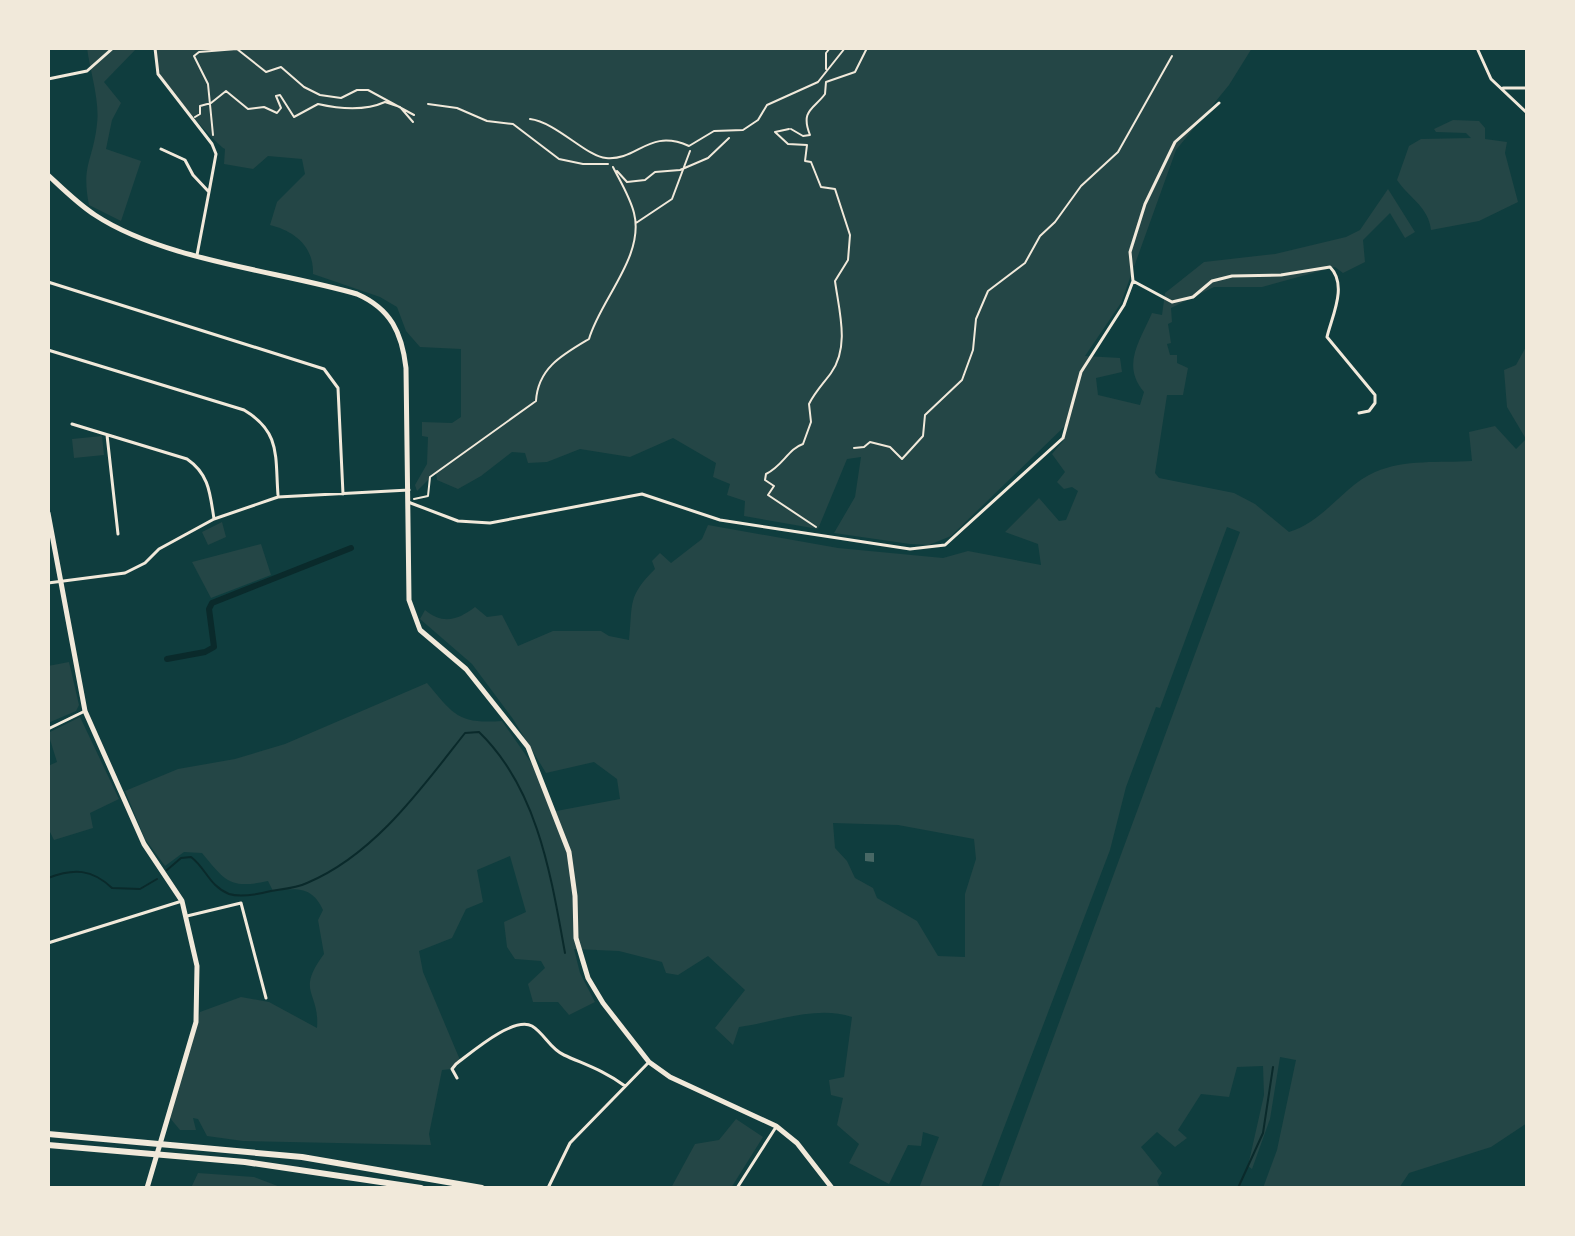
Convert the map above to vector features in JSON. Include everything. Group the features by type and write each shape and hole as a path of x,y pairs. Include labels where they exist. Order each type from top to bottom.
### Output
{"highway":[{"path":"48,1134 246,1151 374,1168 482,1188"},
{"path":"48,1145 245,1162 421,1188"}],"main road":[{"path":"48,175 109,223 197,255 357,294 385,310 396,327 404,355 409,600 420,630 466,669 528,747 569,852 575,896 576,938 588,978 649,1062 670,1077 776,1126 797,1143 832,1188"},
{"path":"48,513 63,580 74,664 85,711 144,844 182,901 197,966 197,1012 147,1188"}],"street":[{"path":"48,79 87,71 113,48"},
{"path":"155,48 158,74 212,144 216,154 197,255"},
{"path":"1477,48 1491,79 1527,113"},
{"path":"1503,88 1527,88"},
{"path":"408,501 458,521 490,523 642,494 720,520 910,549 945,545 1063,438 1081,372 1124,305 1133,281 1130,252 1145,204 1175,142 1219,103"},
{"path":"161,149 185,160 193,175 209,192"},
{"path":"1133,281 1172,302 1193,297 1212,281 1232,276 1281,275 1330,267 1338,275 1339,286 1327,337 1375,395 1375,403 1369,411 1359,413"},
{"path":"48,282 324,369 338,388 343,494"},
{"path":"48,350 244,410 265,422 275,449 278,497"},
{"path":"72,424 187,459 201,469 209,487 214,519"},
{"path":"106,433 118,534"},
{"path":"48,583 125,573 145,563 159,549 214,519 278,497 409,490"},
{"path":"48,729 85,711"},
{"path":"48,943 182,901"},
{"path":"187,916 241,903 266,998"},
{"path":"457,1078 452,1069 456,1064 500,1033 518,1025 532,1026 561,1054 606,1072 625,1086"},
{"path":"549,1186 570,1143 649,1062"},
{"path":"737,1188 776,1126"}],"path":[{"path":"826,69 826,53 830,48"},
{"path":"530,119 564,132 597,157 616,158 660,139 689,146 714,131 743,130 758,120 767,105 818,82 845,48"},
{"path":"816,527 792,508 772,500 768,495 774,486 765,480 766,474 782,466 796,446 803,444 811,422 809,404 833,371 839,355 843,334 835,281 848,260 850,235 835,189 821,187 811,162 805,161 807,145 788,144 777,135 776,130 790,129 803,136 810,135 807,117 813,102 825,94 826,82 855,72 867,48"},
{"path":"212,144 208,84 194,56 199,52 237,49 266,72 281,67 304,87 320,95 341,98 357,90 368,90 414,115"},
{"path":"854,448 864,447 870,442 890,447 902,459 923,436 925,415 962,380 973,350 976,319 988,291 1025,263 1040,236 1055,222 1081,186 1118,152 1172,56"},
{"path":"192,118 200,114 200,106 226,91 248,109 264,107 277,113 281,108 278,94 294,117 318,104 336,109 371,108 385,102 400,107 413,122"},
{"path":"428,104 457,108 487,121 513,124 559,159 583,164 608,164"},
{"path":"408,501 428,496 430,477 536,401 537,386 544,373 560,356 589,339 596,315 627,267 635,224 634,212 613,167 627,182 645,180 655,172 680,170 708,158 729,138"},
{"path":"635,224 672,199 680,170 690,151"}],"shaded area":[{"path":"87,48 137,48 104,82 121,103 112,120 106,149 141,161 121,221 89,205 86,181 98,115"},
{"path":"156,48 1252,48 1229,85 1176,150 1121,303 1085,356 1120,358 1122,372 1096,378 1098,395 1140,405 1144,392 1134,372 1135,353 1152,313 1162,315 1165,293 1204,262 1275,254 1346,237 1360,230 1388,189 1415,232 1405,238 1390,213 1363,240 1365,262 1343,273 1335,267 1262,287 1214,287 1171,308 1172,322 1168,324 1171,343 1167,344 1170,355 1177,355 1177,363 1188,368 1183,395 1167,395 1155,473 1159,478 1234,493 1255,504 1289,532 1313,520 1375,472 1410,463 1472,461 1469,432 1495,426 1516,449 1526,439 1507,407 1504,370 1516,365 1527,345 1527,1123 1491,1147 1409,1173 1399,1188 1263,1188 1277,1150 1296,1060 1280,1057 1270,1119 1252,1169 1248,1166 1264,1095 1263,1066 1237,1067 1229,1097 1201,1094 1178,1130 1187,1138 1175,1147 1157,1132 1141,1147 1162,1173 1157,1181 1160,1188 998,1188 1240,532 1227,527 1160,708 1156,707 1126,787 1110,850 981,1188 919,1188 939,1137 923,1132 921,1146 908,1145 889,1184 849,1163 859,1144 837,1125 843,1098 831,1095 829,1080 844,1077 852,1017 810,1014 739,1027 733,1045 715,1028 745,990 708,956 678,975 666,973 662,962 619,951 574,949 580,973 595,1002 569,1015 558,1002 533,1002 528,984 545,968 541,961 515,959 507,947 504,922 526,912 510,856 477,870 483,902 466,909 452,938 419,951 423,972 460,1060 452,1069 442,1070 429,1134 431,1145 243,1141 207,1136 198,1119 193,1118 196,1130 180,1130 170,1118 200,1012 241,997 269,1002 317,1028 310,985 315,967 324,954 318,920 323,910 314,896 303,890 273,891 268,881 245,884 230,881 202,853 184,852 165,866 145,839 125,791 178,769 235,759 285,744 427,683 458,715 476,721 502,721 532,764 551,812 620,799 617,779 594,762 546,773 513,719 472,664 420,619 425,610 444,619 456,618 475,607 487,617 502,615 518,646 553,631 601,631 629,640 633,601 655,569 652,561 660,553 671,563 702,539 708,525 838,548 943,558 968,551 1041,565 1038,544 1005,532 1039,498 1059,521 1066,520 1078,491 1072,487 1064,489 1057,482 1065,472 1052,454 1063,441 1065,426 951,536 929,545 834,533 855,497 861,457 847,459 818,529 744,516 745,501 727,495 730,484 713,477 716,463 673,438 630,457 580,449 547,462 528,463 525,453 512,452 458,489 437,480 436,472 417,491 415,485 427,464 428,437 422,436 422,422 452,423 461,417 461,349 420,347 406,331 397,307 380,297 313,274 310,255 301,241 287,231 270,225 277,202 305,174 302,159 268,156 253,169 224,164 225,149 164,80 159,70","holes":["833,823 898,825 974,839 976,859 965,894 965,957 938,956 917,921 877,898 873,888 855,878 847,861 835,848"]},
{"path":"1453,120 1479,121 1485,128 1485,139 1507,142 1505,153 1518,202 1479,221 1431,230 1422,209 1397,180 1409,146 1421,139 1471,138 1466,133 1436,132 1434,129"},
{"path":"102,436 104,455 74,458 72,439"},
{"path":"222,522 226,537 208,545 202,532"},
{"path":"261,544 271,575 211,598 192,562"},
{"path":"69,662 79,705 76,711 48,723 48,666"},
{"path":"80,717 119,799 90,813 93,828 54,840 48,828 48,766 57,762 48,733"},
{"path":"736,1119 763,1137 731,1188 671,1188 695,1144 719,1140"},
{"path":"198,1173 254,1177 283,1188 191,1188"}],"building":[{"path":"865,853 874,853 874,862 865,861"}],"waterway":[{"path":"167,659 205,652 214,647 209,609 212,603 351,548"},
{"path":"167,870 181,858 191,857 222,891 239,896 307,883 354,856 375,838 413,798 465,733 479,732 515,780 539,835 565,953"},
{"path":"48,878 82,872 97,877 112,888 140,889 157,879"},
{"path":"1238,1188 1263,1133 1273,1067"}]}
